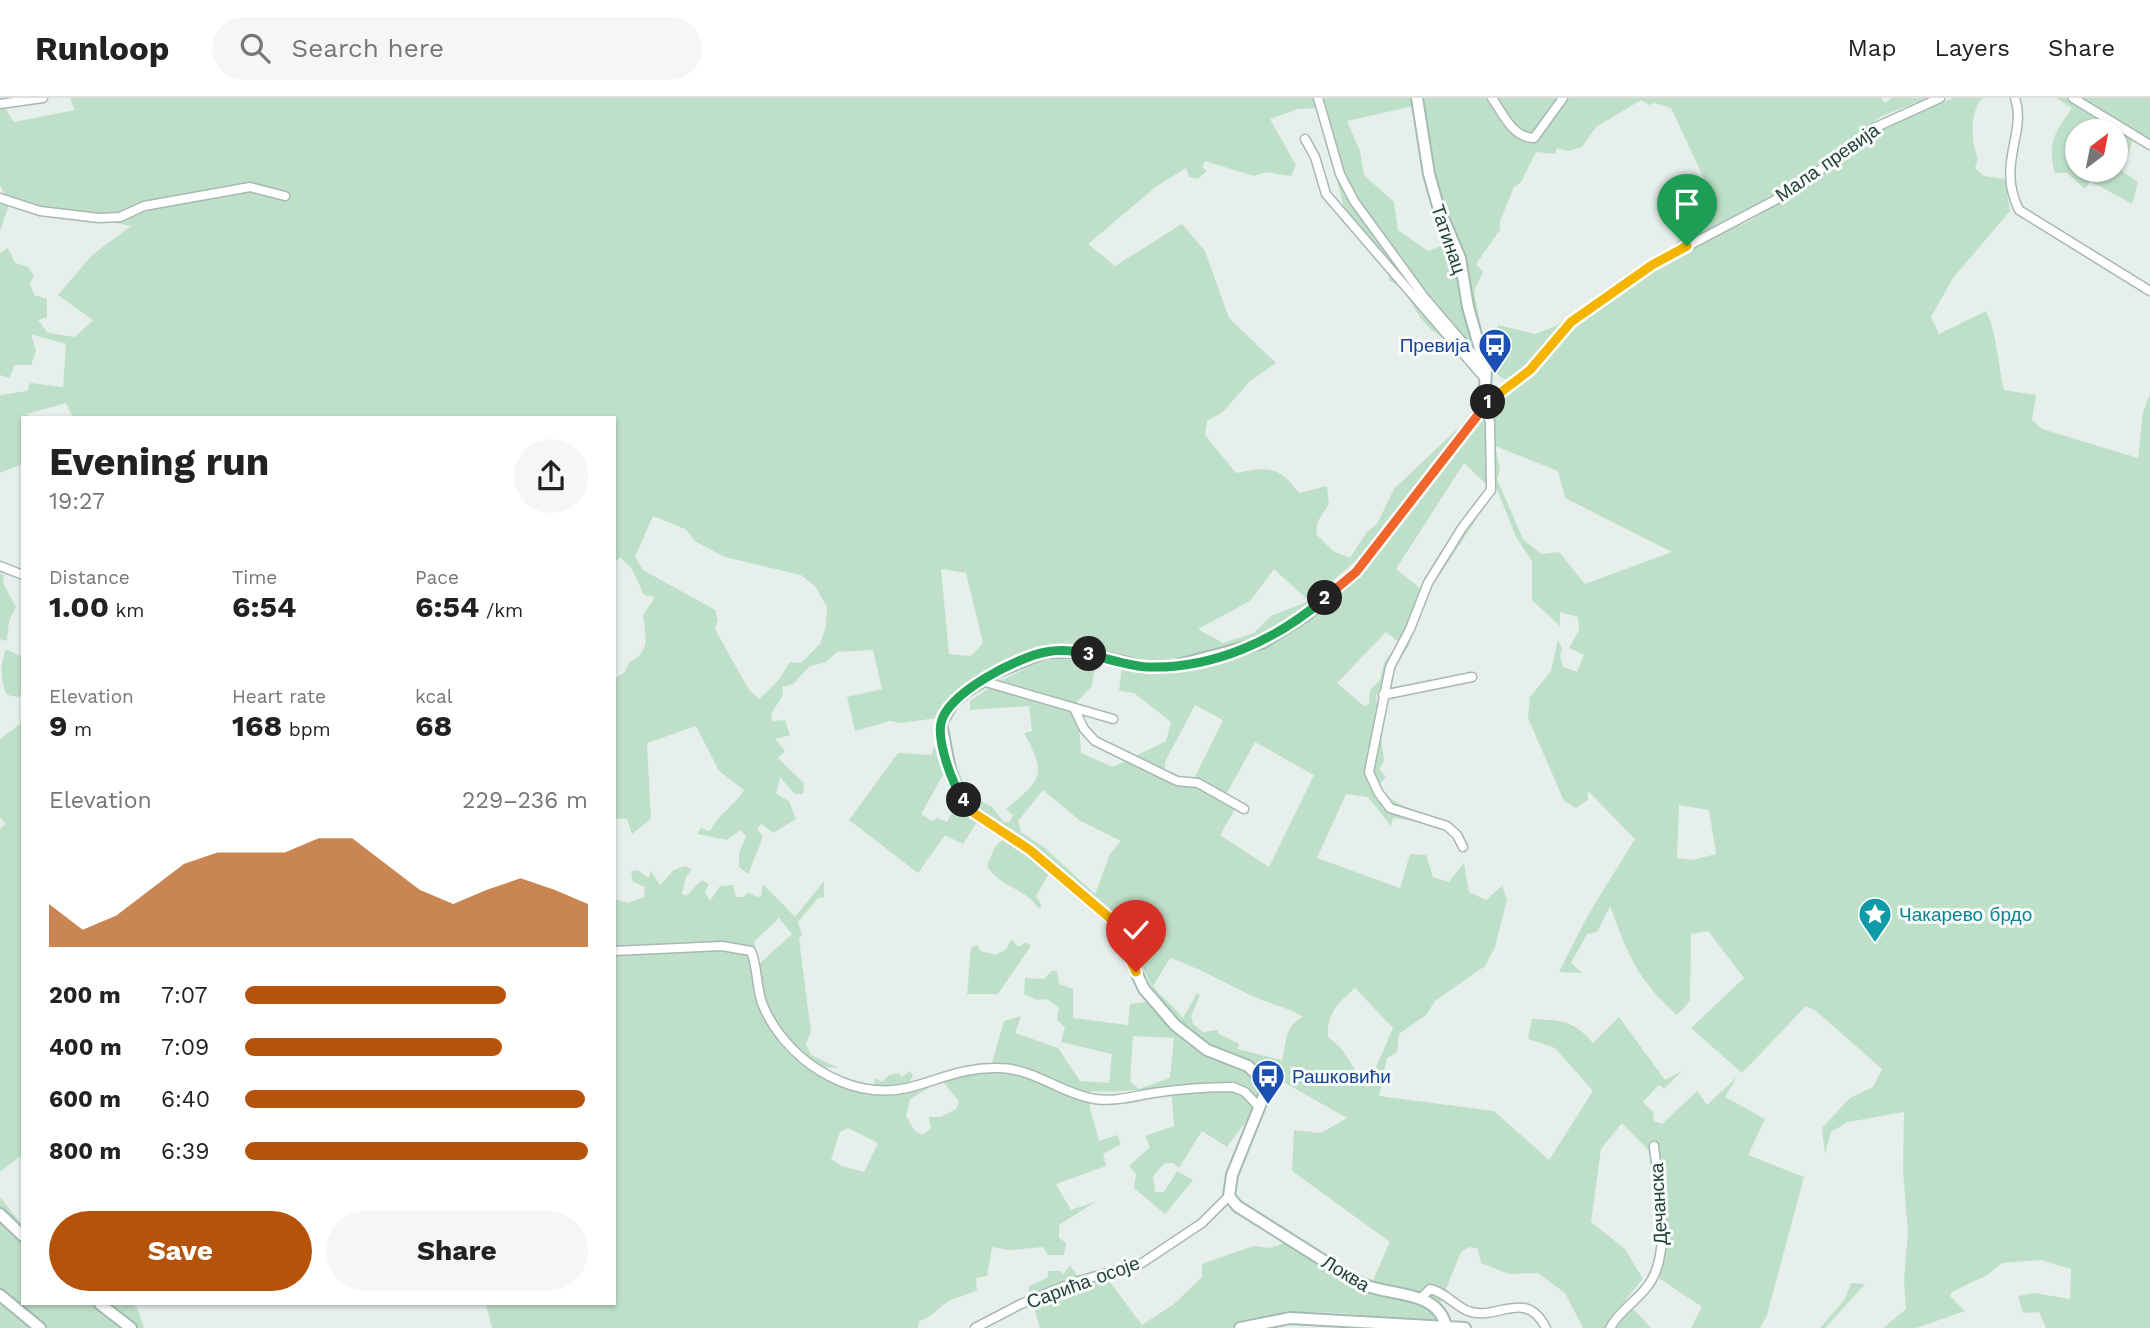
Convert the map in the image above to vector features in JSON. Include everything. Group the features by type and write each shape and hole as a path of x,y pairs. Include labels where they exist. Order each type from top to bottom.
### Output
{"street":[{"path":"0,104 43,98"},
{"path":"1318,98 1340,174 1354,201 1424,297 1485,374 1484,407 1490,422 1491,490 1462,528 1428,583 1410,629 1390,667 1369,772 1378,792 1390,808 1447,826 1457,835 1463,847"},
{"name":"Татинац","path":"1417,98 1429,174 1438,206 1460,258 1468,307 1485,374"},
{"path":"1492,98 1518,135 1527,138 1534,138 1542,131 1563,98"},
{"name":"Мала превија","path":"1484,407 1498,393 1530,370 1571,322 1609,293 1652,265 1796,188 1874,128 1940,98"},
{"path":"2015,98 2018,117 2009,176 2019,210 2150,291"},
{"path":"2073,98 2150,145"},
{"path":"1305,139 1331,200 1485,374"},
{"path":"0,198 40,211 99,218 120,217 144,206 250,187 285,196"},
{"path":"1229,1196 1231,1175 1265,1093 1264,1082 1258,1072 1207,1050 1175,1025 1144,989 1111,919 1030,850 974,813 958,792 951,776 941,723 953,702 982,681 1046,652 1081,652 1145,667 1174,666 1262,643 1305,616 1356,572 1484,407"},
{"path":"0,566 21,574"},
{"path":"1383,695 1472,677"},
{"path":"982,681 1113,719"},
{"path":"1074,708 1084,729 1095,741 1177,781 1198,783 1244,809"},
{"path":"616,951 722,946 751,951 762,1004 782,1037 816,1069 865,1088 885,1091 966,1071 1004,1068 1096,1099 1233,1087 1245,1091 1260,1108"},
{"name":"Дечанска","path":"1610,1328 1615,1318 1646,1288 1661,1254 1661,1207 1654,1146"},
{"name":"Локва","path":"1229,1196 1251,1218 1359,1283 1374,1290 1421,1298"},
{"name":"Сарића осоје","path":"975,1328 1021,1304 1072,1283 1142,1263 1202,1223 1229,1196"},
{"path":"0,1214 21,1234"},
{"path":"1446,1326 1441,1310 1421,1298 1430,1289 1475,1313 1517,1306 1539,1317 1546,1328"},
{"path":"0,1294 40,1328"},
{"path":"101,1305 131,1328"},
{"path":"1240,1328 1290,1318 1465,1328"}],"green space":[{"path":"70,98 1881,98 1885,103 1892,98 1927,98 1880,117 1793,184 1674,249 1746,223 1804,188 1888,123 1953,98 1983,98 1973,119 1974,144 1978,159 1975,168 1984,176 2005,179 2010,211 1953,278 1931,317 1939,334 1986,311 1995,339 2004,390 2036,395 2032,420 2042,429 2138,458 2143,412 2150,394 2150,1328 2046,1328 2039,1312 2023,1313 2018,1296 2034,1293 2070,1299 2071,1269 2041,1260 2002,1263 1987,1275 1952,1292 1950,1296 1965,1311 1916,1328 1883,1328 1906,1309 1904,1280 1908,1232 1903,1171 1904,1112 1848,1122 1831,1132 1825,1154 1822,1128 1850,1098 1873,1087 1882,1069 1816,1011 1806,1006 1742,1073 1691,1028 1744,978 1708,931 1691,934 1690,1001 1677,1015 1652,990 1635,965 1610,906 1597,932 1587,934 1571,963 1582,973 1559,972 1588,915 1635,839 1588,791 1588,800 1576,808 1564,801 1528,718 1530,697 1551,671 1558,640 1562,648 1560,656 1563,667 1577,672 1584,655 1569,648 1579,630 1578,617 1560,612 1560,626 1532,600 1532,561 1516,537 1495,484 1474,523 1432,586 1408,647 1376,695 1384,761 1379,769 1386,777 1379,785 1394,801 1415,810 1414,821 1393,818 1391,826 1368,797 1346,794 1317,858 1400,888 1410,854 1426,855 1433,877 1449,882 1464,863 1469,892 1486,900 1502,886 1507,900 1495,947 1485,966 1435,1001 1426,1015 1399,1034 1397,1052 1387,1058 1379,1096 1494,1111 1549,1160 1593,1091 1555,1048 1528,1039 1532,1019 1572,1025 1593,1043 1619,1017 1665,1080 1682,1071 1664,1089 1659,1085 1643,1102 1653,1112 1654,1121 1662,1124 1697,1091 1707,1105 1737,1077 1725,1097 1765,1119 1748,1155 1804,1177 1767,1315 1760,1328 1691,1328 1702,1307 1660,1279 1649,1151 1622,1123 1601,1149 1591,1222 1625,1249 1643,1279 1625,1300 1651,1328 1583,1328 1565,1293 1538,1273 1509,1274 1481,1263 1478,1249 1470,1247 1461,1252 1437,1311 1438,1317 1433,1323 1306,1312 1256,1319 1233,1328 1040,1328 1032,1302 996,1312 1029,1296 1029,1286 1047,1278 1049,1271 1061,1271 1063,1275 1070,1265 1077,1275 1110,1282 1142,1325 1174,1304 1202,1277 1202,1264 1253,1246 1270,1248 1285,1243 1373,1280 1390,1242 1292,1171 1294,1130 1321,1133 1347,1118 1278,1079 1227,1147 1202,1131 1179,1168 1173,1163 1165,1163 1153,1176 1155,1192 1164,1192 1177,1171 1193,1180 1165,1214 1134,1188 1136,1174 1129,1166 1150,1147 1145,1136 1174,1126 1171,1087 1122,1091 1091,1091 1090,1108 1099,1141 1117,1135 1121,1144 1103,1154 1106,1166 1056,1184 1071,1210 1097,1201 1059,1225 1059,1238 1066,1243 1064,1255 1048,1255 1043,1247 1009,1250 992,1247 987,1276 976,1278 977,1290 949,1301 919,1321 918,1328 492,1328 486,1305 616,1305 616,900 628,903 644,897 645,887 633,882 631,871 638,870 648,878 651,871 660,885 674,870 685,866 692,869 686,877 682,893 686,896 702,880 709,884 705,892 710,901 720,886 733,885 736,897 744,897 748,892 757,897 761,896 763,884 795,917 824,881 824,897 818,898 798,922 802,935 799,939 811,1032 806,1044 811,1055 839,1068 820,1067 821,1076 832,1083 840,1076 849,1079 853,1088 881,1094 874,1083 876,1078 882,1082 889,1075 899,1073 902,1077 910,1071 913,1075 909,1084 955,1075 961,1068 977,1074 1012,1067 992,1063 1004,1021 1021,1016 1015,1033 1058,1048 1080,1081 1109,1083 1112,1054 1061,1042 1065,1027 1057,1020 1059,1008 1047,999 1037,1000 1024,994 1025,978 1044,979 1052,971 1057,971 1059,984 1073,989 1073,1018 1128,1025 1130,1004 1146,1002 1188,1045 1252,1075 1262,1072 1204,1044 1162,1008 1125,930 1104,905 1040,853 977,811 965,798 950,748 968,794 975,802 981,801 992,807 1004,822 1010,822 1013,815 1006,809 1034,783 1037,776 1036,758 1024,733 1032,731 1029,706 970,710 970,701 1000,681 1056,654 1096,660 1092,686 1077,702 1081,753 1113,767 1166,741 1171,722 1134,693 1119,691 1122,665 1147,670 1255,647 1354,580 1362,555 1291,618 1249,642 1200,656 1142,661 1092,650 1038,650 937,718 901,723 890,721 855,731 847,697 882,689 873,650 837,652 826,662 810,666 793,684 782,687 783,695 771,714 772,721 785,720 790,735 775,739 785,751 778,758 804,783 803,794 795,794 780,777 776,794 789,801 796,819 773,833 762,824 757,828 763,837 748,874 739,867 739,853 746,836 740,830 727,840 697,834 701,828 710,831 744,790 719,771 696,726 647,743 651,819 632,834 627,819 616,818 616,678 625,672 629,662 644,648 646,636 643,615 655,597 644,595 632,569 620,557 616,562 616,416 72,416 66,403 21,416 21,465 0,473 0,395 27,391 30,383 63,387 66,344 31,334 36,351 31,365 15,365 9,378 0,375 0,253 8,248 15,263 28,267 34,275 30,283 34,295 47,299 47,317 38,320 48,333 75,337 93,320 58,295 92,255 131,226 10,202 0,231 0,200 8,201 0,185 0,100 14,122 75,110","holes":["1641,100 1649,105 1654,103 1671,108 1708,187 1704,197 1711,208 1668,251 1554,327 1535,334 1498,325 1493,341 1482,333 1474,291 1483,272 1476,264 1500,230 1500,221 1514,187 1521,182 1536,152 1555,154 1557,148 1569,151 1582,147 1596,127","1414,106 1449,243 1428,251 1398,230 1394,202 1364,175 1360,151 1347,121","1318,108 1346,215 1393,265 1388,280 1400,288 1424,322 1441,337 1444,336 1504,379 1531,377 1491,409 1472,415 1394,489 1377,524 1367,532 1350,558 1333,551 1316,534 1318,521 1329,504 1327,486 1299,493 1285,477 1272,470 1236,473 1205,435 1207,421 1223,412 1250,381 1276,363 1229,318 1205,251 1182,224 1115,266 1088,244 1157,186 1186,168 1189,177 1198,179 1207,171 1202,167 1205,161 1254,176 1266,172 1291,176 1296,165 1270,119 1298,109","1495,446 1558,471 1565,498 1672,552 1585,584 1559,552 1541,554 1523,539 1497,479 1500,469","1464,463 1487,485 1458,545 1421,589 1396,569","653,516 685,529 696,542 725,557 801,575 815,586 827,607 826,626 820,644 801,663 790,662 778,681 759,699 749,690 715,629 718,620 715,610 643,570 635,557","941,569 966,573 983,643 971,656 949,654","1274,569 1309,601 1271,616 1254,633 1223,643 1198,629 1250,601","1386,632 1399,642 1384,663 1380,680 1370,690 1369,704 1364,706 1337,683","1195,705 1223,720 1194,779 1178,779 1165,773 1165,762","1255,742 1314,775 1269,867 1220,835 1239,802 1227,793","1043,790 1079,820 1121,841 1110,854 1095,894 1045,848 1021,832 1018,821","1679,805 1709,810 1716,854 1693,860 1677,858","779,918 792,934 759,964 754,942","1170,958 1303,1017 1289,1030 1282,1060 1237,1049 1239,1044 1218,1033 1218,1030 1203,1032 1193,1024 1191,1016 1200,995 1197,993 1183,1018 1153,986","1355,988 1393,1028 1367,1088 1341,1048 1328,1037 1331,1015","1133,1036 1174,1038 1170,1078 1139,1089 1130,1082","942,1080 959,1102 956,1109 941,1117 929,1117 931,1128 923,1135 915,1131 906,1116 910,1099","848,1128 878,1143 864,1172 842,1166 831,1159 840,1132"]},
{"path":"2056,98 2150,98 2150,143 2135,133 2128,153 2128,119 2065,119 2065,173 2055,173 2052,146 2061,124 2072,108"},
{"path":"2128,175 2138,182 2132,204 2092,182 2128,182"},
{"path":"2077,182 2089,182 2085,189"},
{"path":"0,574 4,575 3,583 16,607 9,621 7,641 0,639"},
{"path":"6,649 21,656 19,697 7,695 3,684"},
{"path":"21,723 21,1156 0,1172 0,829 6,824 0,817 0,739"},
{"path":"934,747 940,751 943,775 921,814 932,821 937,818 947,822 958,801 977,822 963,844 945,835 918,873 849,820 898,753 932,755"},
{"path":"1003,839 1050,872 1036,896 1042,907 1038,908 1027,896 998,879 987,866 995,847"},
{"path":"1012,939 1018,947 1026,942 1031,946 998,994 967,994 971,948 977,945 981,951 996,955 1006,949"},
{"path":"0,1197 21,1223 21,1305 132,1305 137,1308 144,1328 47,1328 0,1290"},
{"path":"1851,1283 1865,1284 1825,1328 1820,1328 1845,1299"},
{"path":"0,1300 34,1328 0,1328"}],"place":[{"name":"Превија","path":"1495,375"},
{"name":"Чакарево брдо","path":"1875,944"},
{"name":"Рашковићи","path":"1268,1106"}],"route":[{"path":"1136,972 1111,919 1030,850 974,813 958,792 951,776 941,733 941,723 953,702 997,672 1046,652 1081,652 1145,667 1174,666 1213,658 1262,643 1305,616 1356,572 1484,407 1498,393 1530,370 1571,322 1609,293 1687,246"}]}
